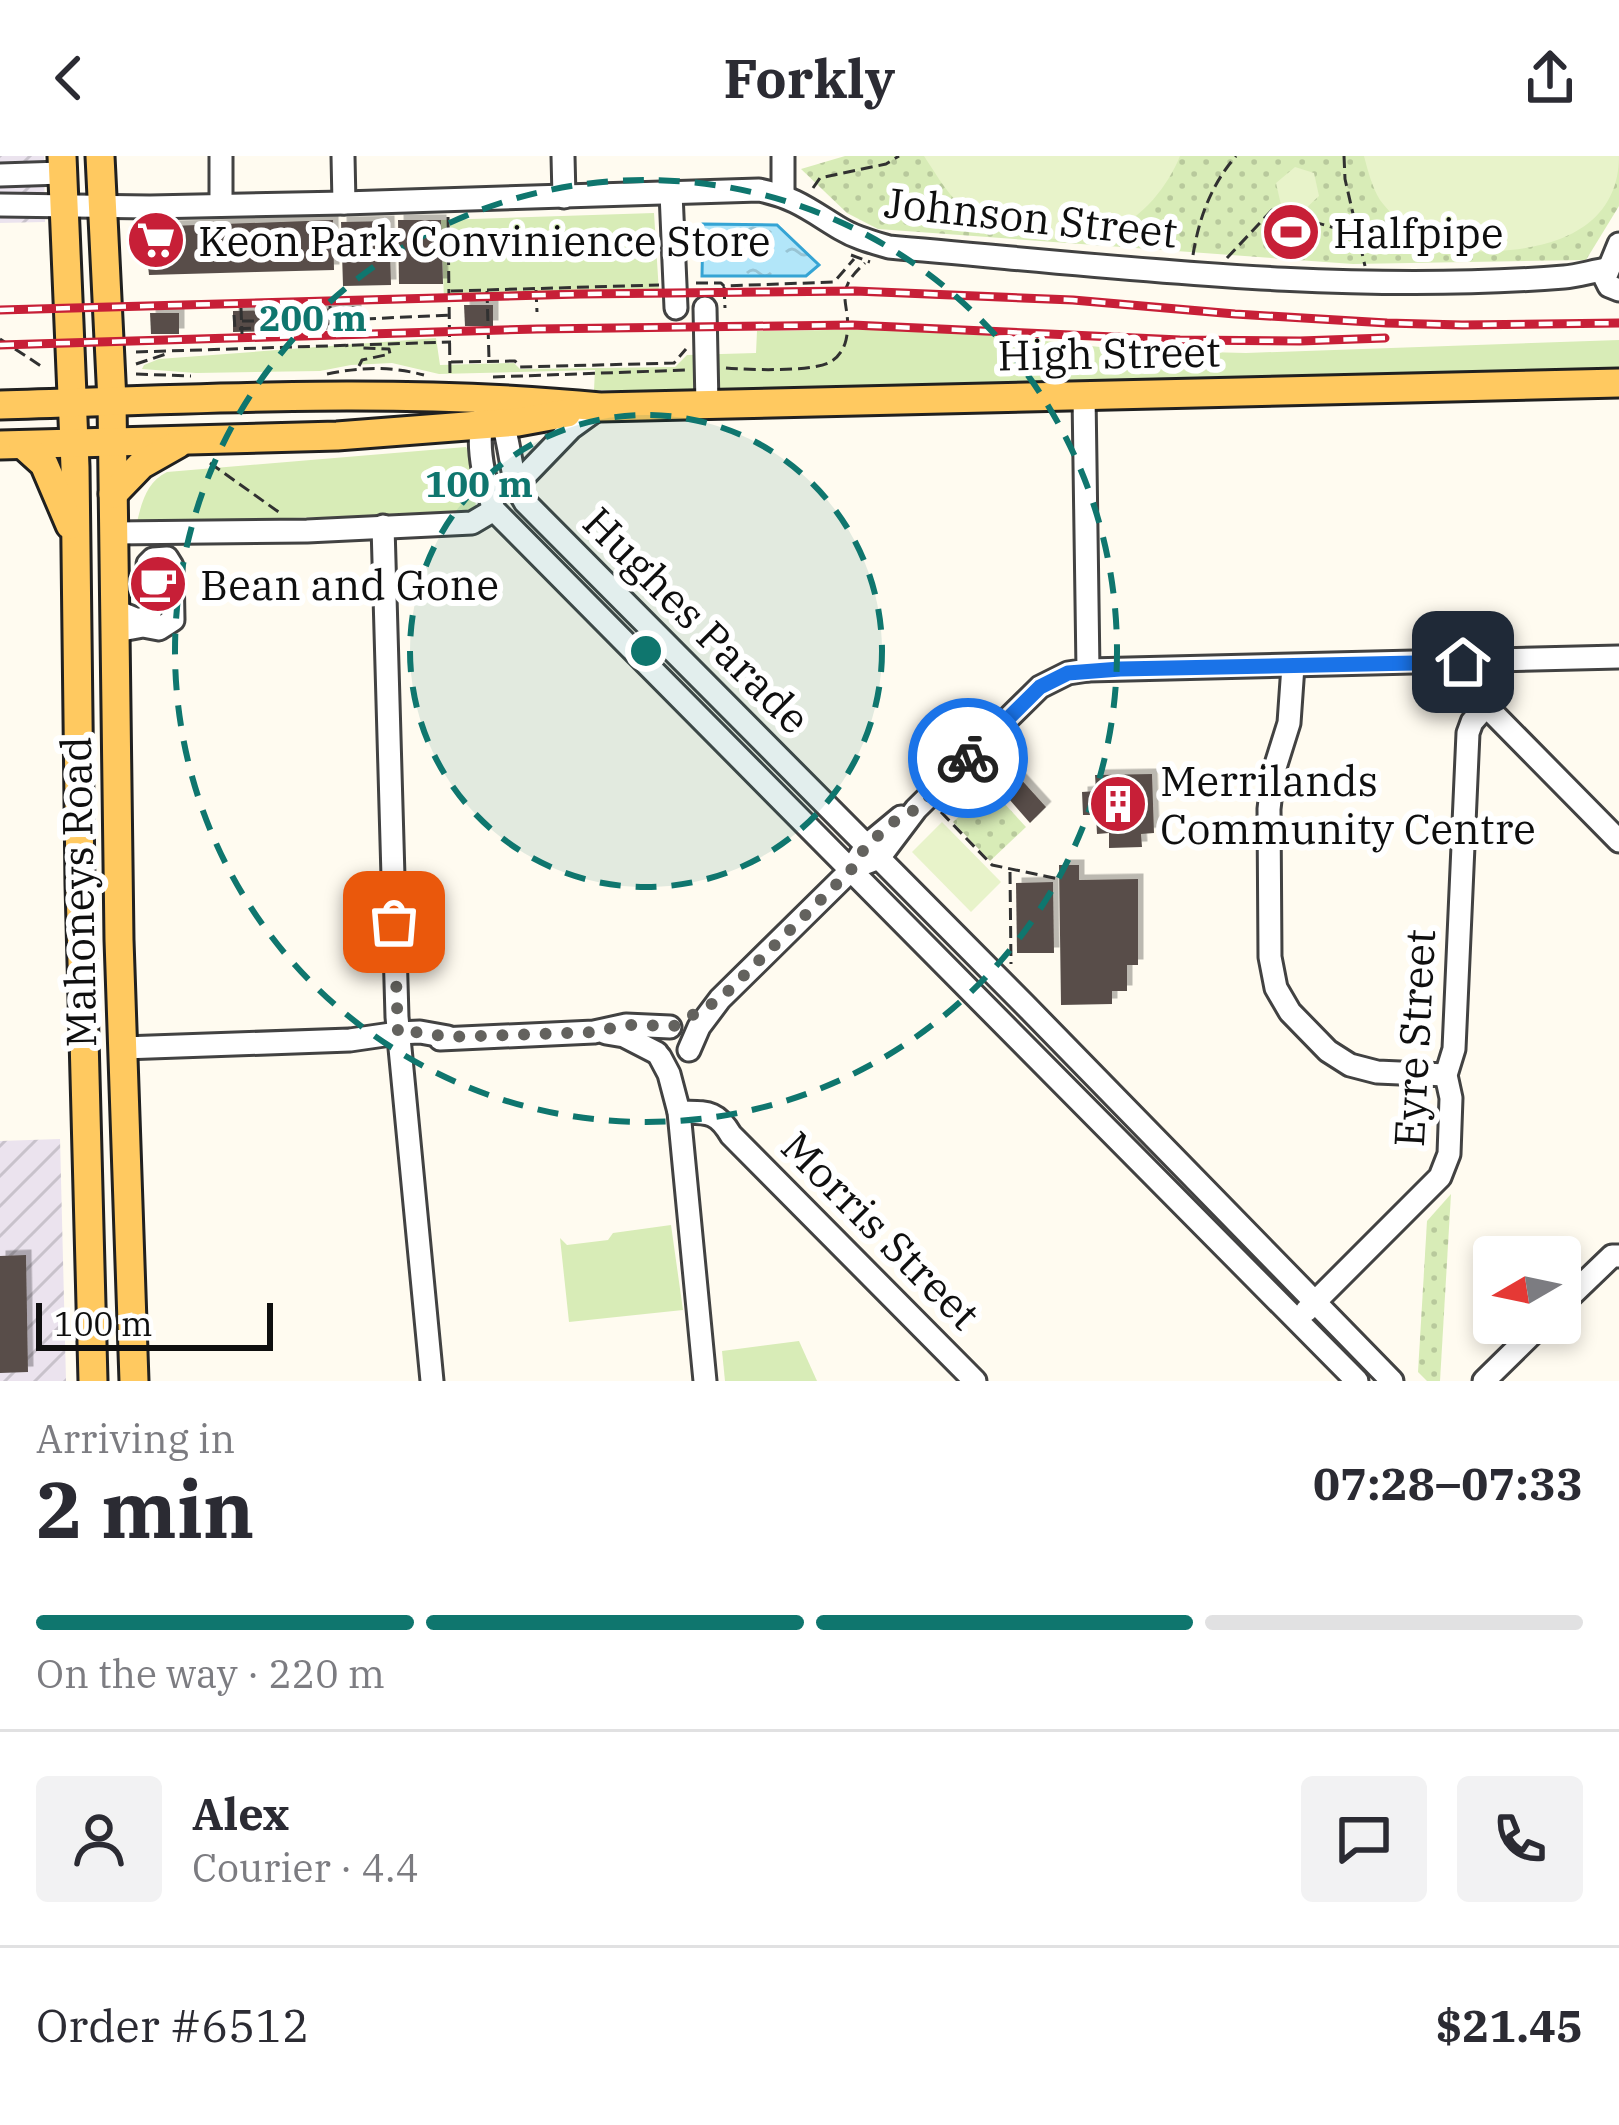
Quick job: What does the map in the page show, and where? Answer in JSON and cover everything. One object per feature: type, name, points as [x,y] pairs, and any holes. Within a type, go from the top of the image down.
[{"type":"main road","name":"Mahoneys Road","points":[[100,156],[112,401],[118,871],[134,1381]]},
{"type":"main road","name":"Mahoneys Road","points":[[62,164],[73,444],[93,1381]]},
{"type":"main road","name":"High Street","points":[[11,445],[338,436],[600,407],[1619,383]]},
{"type":"main road","name":"High Street","points":[[0,405],[421,398],[491,416]]},
{"type":"main road","points":[[112,494],[141,465],[182,442]]},
{"type":"main road","points":[[11,445],[44,464],[74,534]]},
{"type":"main road","points":[[75,603],[98,602],[116,621]]},
{"type":"main road","points":[[88,1235],[129,1234]]},
{"type":"street","points":[[221,156],[221,205]]},
{"type":"street","points":[[343,156],[344,203]]},
{"type":"street","points":[[563,156],[564,197]]},
{"type":"street","points":[[783,156],[783,194]]},
{"type":"street","points":[[0,176],[62,164]]},
{"type":"street","name":"Johnson Street","points":[[0,205],[344,203],[759,190],[783,194],[842,230],[889,247],[1364,284],[1569,277],[1614,270]]},
{"type":"street","points":[[671,193],[676,308]]},
{"type":"street","points":[[707,405],[715,308]]},
{"type":"street","points":[[1084,395],[1088,670]]},
{"type":"street","points":[[515,486],[571,428],[600,407]]},
{"type":"street","points":[[113,533],[472,523],[494,510],[489,495],[491,416]]},
{"type":"street","name":"Hughes Parade","points":[[491,416],[525,502],[1392,1381]]},
{"type":"street","name":"Hughes Parade","points":[[494,510],[1357,1381]]},
{"type":"street","points":[[383,526],[399,1038],[432,1381]]},
{"type":"street","points":[[542,559],[561,539]]},
{"type":"street","points":[[122,1048],[350,1040],[377,1045],[399,1038],[594,1032],[624,1036],[675,1061],[688,1051],[720,999],[873,852],[896,820],[921,804],[1040,687],[1068,673],[1463,662],[1498,671],[1619,658]]},
{"type":"street","points":[[1463,662],[1474,697],[1490,701],[1619,841]]},
{"type":"street","points":[[1293,666],[1289,723],[1273,774],[1269,809],[1270,957],[1276,988],[1290,1012],[1328,1051],[1350,1065],[1377,1072],[1446,1076]]},
{"type":"street","name":"Eyre Street","points":[[1297,1320],[1445,1170],[1451,1098],[1446,1076],[1454,1049],[1468,733],[1490,701],[1481,689],[1498,671]]},
{"type":"street","points":[[705,1381],[680,1120],[656,1036],[720,999]]},
{"type":"street","points":[[1004,1026],[1024,1005]]},
{"type":"street","points":[[594,1032],[626,1025],[672,1026],[686,1034],[680,1120]]},
{"type":"street","name":"Morris Street","points":[[680,1120],[714,1126],[731,1135],[975,1381]]},
{"type":"street","points":[[1581,1286],[1612,1256],[1619,1256]]},
{"type":"street","points":[[1484,1381],[1522,1344]]},
{"type":"path","points":[[814,186],[820,178],[886,164],[899,156]]},
{"type":"path","points":[[1193,255],[1202,210],[1236,156]]},
{"type":"path","points":[[1344,156],[1365,267]]},
{"type":"path","points":[[448,199],[450,377]]},
{"type":"path","points":[[1227,258],[1273,210],[1356,234]]},
{"type":"path","points":[[682,284],[834,282],[855,258]]},
{"type":"path","points":[[451,291],[668,284]]},
{"type":"path","points":[[715,308],[724,286]]},
{"type":"path","points":[[536,288],[537,312]]},
{"type":"path","points":[[487,289],[489,361]]},
{"type":"path","points":[[330,306],[333,319],[336,326],[364,325],[364,312],[335,312],[333,319],[331,332]]},
{"type":"path","points":[[354,306],[354,331]]},
{"type":"path","points":[[242,308],[242,334]]},
{"type":"path","points":[[261,308],[257,323],[261,333]]},
{"type":"path","points":[[234,315],[235,328],[257,323]]},
{"type":"path","points":[[364,319],[451,315]]},
{"type":"path","points":[[333,319],[354,319]]},
{"type":"path","points":[[242,322],[257,323]]},
{"type":"path","points":[[345,326],[345,346]]},
{"type":"path","points":[[0,339],[44,368]]},
{"type":"path","points":[[136,352],[451,342]]},
{"type":"path","points":[[452,362],[515,361],[520,367],[674,363],[689,345]]},
{"type":"path","points":[[345,346],[389,349],[388,356],[362,360],[359,368]]},
{"type":"path","points":[[136,364],[174,351]]},
{"type":"path","points":[[208,462],[307,531]]},
{"type":"path","points":[[1490,701],[1498,671]]},
{"type":"path","points":[[921,804],[992,866],[1059,879]]},
{"type":"path","points":[[1010,868],[1011,966]]},
{"type":"shaded area","points":[[0,156],[44,156],[45,222],[0,223]]},
{"type":"shaded area","points":[[60,1139],[66,1381],[0,1381],[0,1141]]},
{"type":"green space","points":[[845,156],[1619,156],[1619,206],[1586,260],[1353,264],[878,229],[847,213],[801,169]]},
{"type":"green space","points":[[924,156],[1180,156],[1161,189],[1134,217],[1097,235],[1060,239],[1020,235],[984,223],[950,195]]},
{"type":"green space","points":[[1364,156],[1619,156],[1608,201],[1579,229],[1539,245],[1480,251],[1439,245],[1399,220],[1377,195]]},
{"type":"green space","points":[[1295,167],[1314,173],[1319,196],[1301,213],[1281,205],[1276,183]]},
{"type":"green space","points":[[654,213],[659,293],[444,300],[441,220]]},
{"type":"green space","name":"Halfpipe","points":[[1278,221],[1305,222],[1304,244],[1277,242]]},
{"type":"green space","points":[[896,329],[1127,350],[1246,353],[1619,340],[1619,368],[680,390],[594,390],[595,370],[439,374],[392,363],[320,371],[142,369],[159,359],[436,338],[440,365],[675,367],[687,355],[756,353],[757,331]]},
{"type":"green space","points":[[466,447],[474,513],[137,522],[150,487],[167,472]]},
{"type":"green space","points":[[990,788],[1026,827],[990,861],[953,822]]},
{"type":"green space","points":[[942,822],[1001,882],[971,912],[912,852]]},
{"type":"green space","points":[[1451,1194],[1440,1381],[1427,1381],[1418,1372],[1427,1221]]},
{"type":"green space","points":[[671,1225],[683,1310],[569,1322],[560,1238],[567,1245]]},
{"type":"green space","points":[[799,1341],[817,1381],[725,1381],[722,1351]]},
{"type":"water","points":[[703,224],[777,225],[819,265],[806,276],[702,276]]},
{"type":"building","points":[[333,220],[334,270],[149,275],[144,227]]},
{"type":"building","points":[[398,220],[441,220],[443,284],[399,284]]},
{"type":"building","points":[[389,221],[391,285],[343,286],[341,222]]},
{"type":"building","points":[[464,305],[493,305],[493,326],[465,326]]},
{"type":"building","points":[[356,308],[356,329],[303,330],[302,309]]},
{"type":"building","points":[[286,310],[287,331],[233,332],[233,311]]},
{"type":"building","points":[[150,313],[179,313],[179,334],[151,334]]},
{"type":"building","name":"Merrilands Community Centre","points":[[1152,774],[1154,833],[1141,834],[1142,847],[1109,848],[1109,833],[1097,834],[1096,815],[1083,815],[1082,792],[1096,791],[1095,775]]},
{"type":"building","points":[[1018,776],[1046,807],[1030,823],[1002,791]]},
{"type":"building","points":[[1059,865],[1079,865],[1079,880],[1138,879],[1138,965],[1127,965],[1127,991],[1112,991],[1112,1004],[1061,1005]]},
{"type":"building","points":[[1053,882],[1054,953],[1017,953],[1016,883]]},
{"type":"building","points":[[26,1255],[28,1372],[0,1373],[0,1256]]},
{"type":"railway","points":[[0,310],[855,291],[1073,300],[1387,323],[1619,323]]},
{"type":"railway","points":[[0,345],[852,325],[1180,340],[1385,338]]},
{"type":"way so far","points":[[394,922],[398,1033],[448,1037],[674,1026],[720,999],[851,870],[866,846],[916,809],[968,758]]},
{"type":"place","name":"Halfpipe","points":[[1291,232]]},
{"type":"place","name":"Keon Park Convinience Store","points":[[156,240]]},
{"type":"place","name":"Bean and Gone","points":[[158,584]]},
{"type":"place","name":"Merrilands Community Centre","points":[[1118,804]]},
{"type":"route","points":[[968,758],[1040,687],[1068,673],[1463,662]]}]
